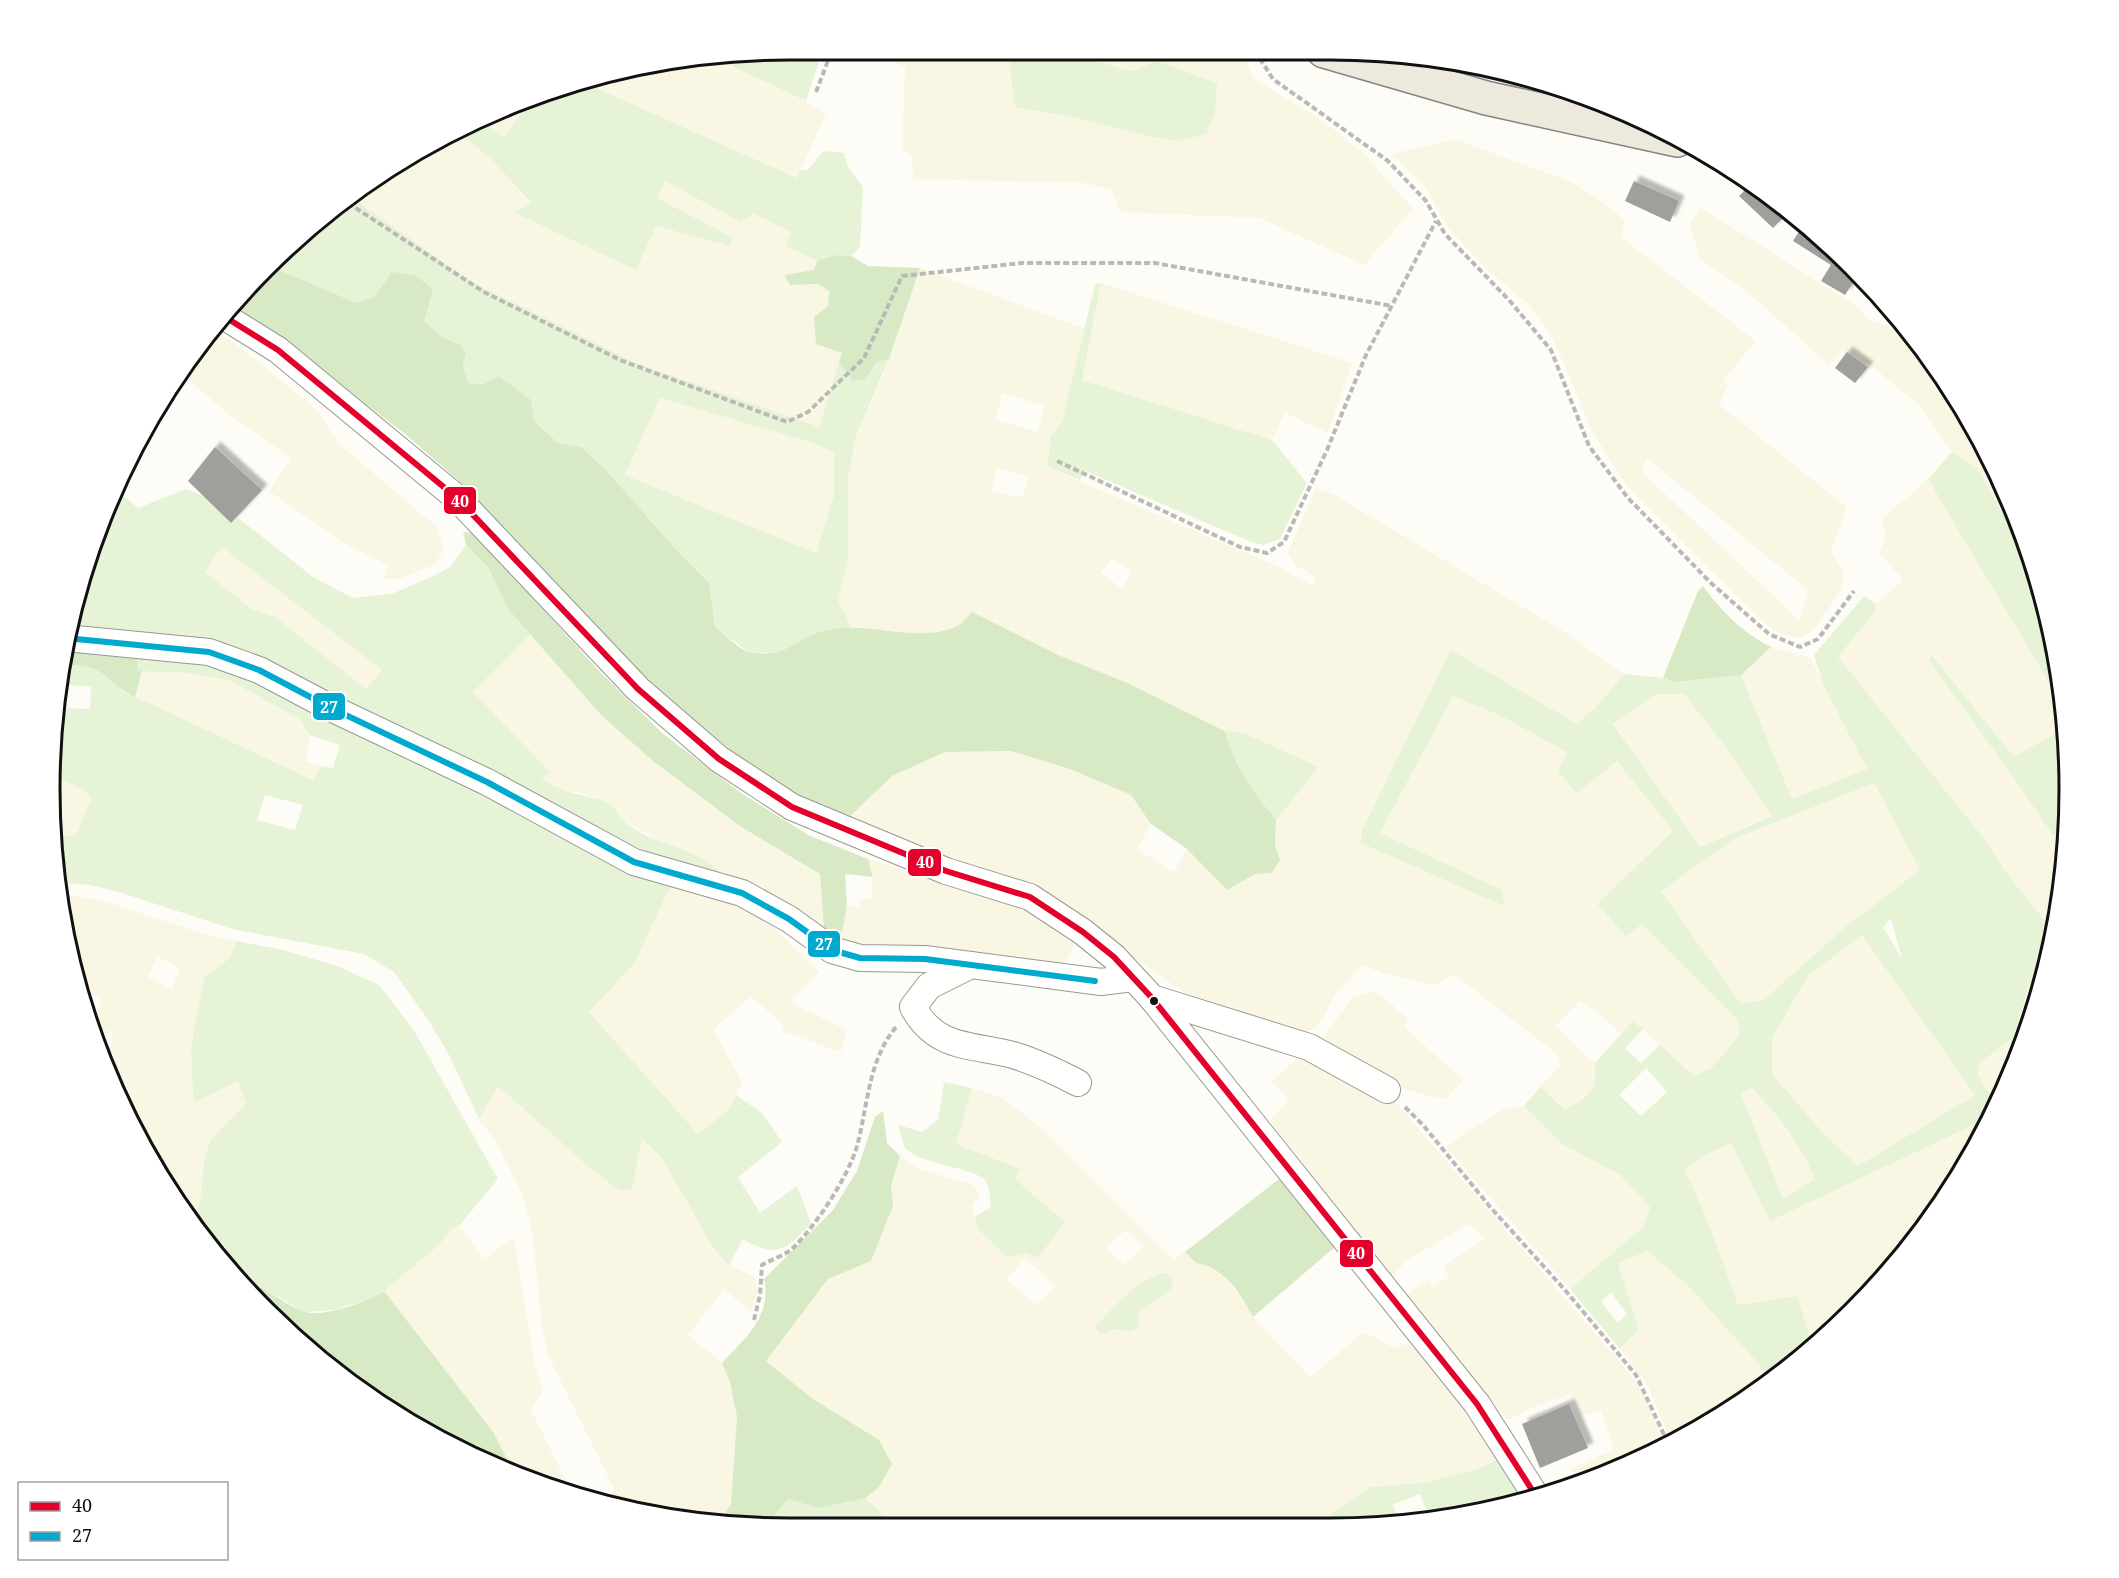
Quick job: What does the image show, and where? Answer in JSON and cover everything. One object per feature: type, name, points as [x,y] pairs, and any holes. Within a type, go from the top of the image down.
[{"type":"main road","points":[[1359,61],[1486,98],[1650,134]]},
{"type":"street","points":[[231,321],[278,350],[458,498],[638,689],[719,759],[792,807],[946,872],[1030,897],[1083,932],[1152,998],[1477,1404],[1532,1489]]},
{"type":"street","points":[[76,639],[209,652],[259,670],[333,709],[487,782],[634,862],[742,893],[789,919],[832,950],[860,958],[925,959],[1101,982],[1133,978]]},
{"type":"street","points":[[971,965],[929,986],[913,1007],[922,1024],[956,1045],[1012,1055],[1048,1067],[1078,1083]]},
{"type":"street","points":[[1152,998],[1309,1047],[1387,1090]]},
{"type":"path","points":[[816,92],[828,60]]},
{"type":"path","points":[[1261,60],[1273,79],[1388,161],[1426,201],[1445,234],[1509,300],[1551,350],[1589,446],[1628,498],[1712,584],[1769,634],[1800,647],[1818,639],[1854,591]]},
{"type":"path","points":[[352,206],[484,292],[620,360],[787,422],[808,412],[864,358],[902,276],[1022,263],[1155,263],[1392,306]]},
{"type":"path","points":[[1057,461],[1240,547],[1267,552],[1284,542],[1327,450],[1366,355],[1437,220]]},
{"type":"path","points":[[754,1320],[760,1295],[762,1265],[793,1248],[826,1208],[856,1148],[871,1080],[886,1038],[913,1007]]},
{"type":"path","points":[[1387,1090],[1424,1125],[1491,1208],[1565,1290],[1636,1375],[1665,1436]]},
{"type":"shaded area","points":[[888,60],[1009,60],[1015,107],[1086,120],[1151,137],[1163,64],[1157,61],[1131,71],[1093,60],[1245,60],[1254,79],[1325,122],[1363,153],[1413,209],[1364,265],[1259,218],[1121,212],[1111,189],[1083,183],[913,179],[912,156],[902,150],[905,67]]},
{"type":"shaded area","points":[[726,63],[806,101],[826,114],[797,178],[595,88],[647,74]]},
{"type":"shaded area","points":[[523,110],[504,137],[488,125]]},
{"type":"shaded area","points":[[463,137],[489,157],[531,204],[516,213],[636,269],[656,226],[730,246],[732,237],[657,198],[665,181],[740,222],[754,214],[792,232],[786,246],[817,261],[814,270],[785,276],[790,285],[818,284],[829,291],[828,306],[843,353],[819,427],[636,363],[470,281],[358,202],[424,158]]},
{"type":"shaded area","points":[[1454,139],[1572,182],[1625,220],[1621,237],[1756,341],[1723,381],[1728,385],[1719,404],[1847,508],[1831,551],[1843,570],[1842,589],[1815,629],[1800,638],[1781,635],[1759,619],[1628,488],[1592,431],[1552,336],[1528,304],[1489,271],[1448,228],[1424,185],[1392,154]],"holes":[[[1647,458],[1809,591],[1799,620],[1641,471]]]},
{"type":"shaded area","points":[[1700,207],[1855,305],[1869,320],[1894,328],[1936,384],[1961,425],[1984,467],[2010,527],[1977,469],[1952,452],[1920,406],[1873,367],[1842,351],[1829,365],[1751,295],[1700,259],[1690,224]]},
{"type":"shaded area","points":[[920,268],[1086,329],[1062,422],[1051,435],[1047,467],[1281,568],[1313,586],[1315,577],[1295,565],[1288,552],[1316,488],[1333,494],[1563,631],[1624,674],[1599,704],[1577,724],[1451,650],[1362,830],[1502,890],[1380,833],[1453,696],[1501,716],[1568,752],[1617,760],[1673,831],[1597,904],[1626,935],[1642,924],[1737,1019],[1740,1035],[1712,1067],[1694,1076],[1634,1021],[1621,1034],[1597,1011],[1580,1001],[1556,1025],[1595,1063],[1597,1078],[1590,1093],[1566,1110],[1541,1086],[1560,1066],[1558,1055],[1455,975],[1433,985],[1382,973],[1363,965],[1335,994],[1323,1018],[1314,1029],[1300,1035],[1203,1005],[1116,946],[991,872],[843,823],[892,776],[945,752],[1011,751],[1070,769],[1131,795],[1151,824],[1137,849],[1174,872],[1187,849],[1227,890],[1280,860],[1275,845],[1276,820],[1319,767],[1244,733],[1225,731],[1125,682],[1058,655],[957,627],[917,636],[895,631],[852,629],[838,600],[848,560],[848,479],[856,436],[883,376]],"holes":[[[1002,393],[1044,406],[1038,432],[996,420]],[[997,468],[1028,476],[1023,497],[992,492]],[[1112,559],[1131,571],[1122,589],[1101,572]]]},
{"type":"shaded area","points":[[1101,283],[1352,363],[1328,433],[1285,413],[1272,440],[1082,380]]},
{"type":"shaded area","points":[[220,334],[243,349],[317,410],[338,443],[436,526],[444,550],[434,565],[399,579],[383,579],[388,565],[345,544],[269,491],[291,458],[232,417],[187,379]]},
{"type":"shaded area","points":[[660,398],[814,443],[834,453],[834,495],[816,553],[625,475]]},
{"type":"shaded area","points":[[1928,479],[2052,688],[2056,733],[2014,757],[1933,655],[1967,715],[2007,765],[2057,842],[2046,923],[2005,871],[1986,841],[1837,657],[1876,610],[1876,604],[1903,580],[1879,553],[1886,537],[1882,519]]},
{"type":"shaded area","points":[[223,547],[382,670],[366,690],[275,617],[253,610],[205,572]]},
{"type":"shaded area","points":[[531,634],[602,716],[653,761],[740,826],[820,874],[824,929],[618,818],[611,804],[585,794],[554,788],[542,779],[550,770],[472,691]]},
{"type":"shaded area","points":[[1771,647],[1811,659],[1867,769],[1792,799],[1741,675]]},
{"type":"shaded area","points":[[142,671],[190,673],[231,681],[301,720],[310,735],[306,761],[322,766],[314,780],[135,697]]},
{"type":"shaded area","points":[[1656,694],[1684,694],[1728,750],[1772,815],[1700,847],[1613,723]]},
{"type":"shaded area","points":[[60,778],[87,793],[91,798],[76,836],[62,836]]},
{"type":"shaded area","points":[[1874,783],[1920,870],[1844,928],[1765,999],[1741,1004],[1661,891],[1736,838]]},
{"type":"shaded area","points":[[868,859],[1022,907],[1074,945],[1064,965],[1016,961],[964,950],[869,950],[840,942],[847,906],[861,907],[860,899],[871,899],[873,877]]},
{"type":"shaded area","points":[[671,885],[687,886],[752,910],[770,924],[819,972],[790,1002],[847,1030],[841,1052],[784,1032],[781,1022],[751,997],[713,1029],[742,1082],[730,1108],[698,1134],[589,1012],[634,964]]},
{"type":"shaded area","points":[[68,895],[101,900],[207,935],[236,941],[230,958],[204,977],[191,1048],[193,1097],[194,1103],[238,1081],[246,1104],[210,1140],[204,1163],[200,1203],[196,1212],[158,1154],[115,1068],[109,1052],[112,1032],[101,1030],[96,1014],[102,997],[90,994],[74,931]],"holes":[[[157,957],[180,968],[172,989],[148,977]]]},
{"type":"shaded area","points":[[1862,934],[1975,1095],[1858,1166],[1824,1134],[1772,1074],[1772,1038],[1808,975]]},
{"type":"shaded area","points":[[2034,979],[2004,1068],[1991,1096],[1978,1075],[1979,1063],[2014,1038],[2028,987]]},
{"type":"shaded area","points":[[1371,992],[1381,995],[1409,1020],[1404,1027],[1463,1080],[1447,1098],[1437,1098],[1391,1085],[1323,1045],[1325,1035],[1352,998]]},
{"type":"shaded area","points":[[1305,1052],[1388,1095],[1632,1376],[1647,1401],[1662,1438],[1609,1463],[1574,1475],[1571,1469],[1614,1449],[1601,1411],[1580,1416],[1570,1394],[1531,1408],[1508,1420],[1433,1332],[1406,1295],[1428,1279],[1434,1287],[1449,1276],[1444,1266],[1484,1239],[1469,1224],[1407,1260],[1392,1277],[1270,1121],[1288,1099],[1271,1082]]},
{"type":"shaded area","points":[[498,1086],[592,1170],[620,1191],[632,1189],[642,1137],[663,1160],[714,1249],[729,1265],[755,1277],[758,1290],[751,1312],[724,1289],[688,1335],[722,1363],[730,1382],[737,1417],[731,1504],[724,1515],[694,1512],[609,1495],[615,1491],[547,1353],[541,1319],[533,1235],[523,1196],[498,1145],[479,1119]]},
{"type":"shaded area","points":[[972,1088],[1003,1098],[1043,1130],[1173,1260],[1185,1252],[1196,1263],[1209,1265],[1221,1273],[1246,1304],[1253,1317],[1310,1377],[1364,1332],[1395,1348],[1409,1343],[1479,1429],[1498,1460],[1477,1469],[1428,1482],[1370,1487],[1326,1518],[886,1518],[865,1498],[879,1487],[813,1399],[766,1361],[828,1279],[871,1261],[892,1206],[891,1186],[900,1156],[918,1169],[974,1185],[980,1197],[972,1204],[975,1217],[1026,1253],[1038,1258],[1065,1222],[1015,1179],[1020,1168],[956,1144]],"holes":[[[1126,1230],[1144,1246],[1124,1265],[1106,1247]],[[1025,1258],[1056,1286],[1035,1305],[1007,1279]],[[1173,1278],[1151,1303],[1138,1313],[1131,1332],[1116,1329]]]},
{"type":"shaded area","points":[[1751,1088],[1765,1101],[1804,1153],[1815,1179],[1782,1199],[1741,1094]]},
{"type":"shaded area","points":[[1524,1106],[1562,1144],[1620,1175],[1650,1207],[1643,1227],[1570,1289],[1446,1147],[1467,1131],[1504,1109]]},
{"type":"shaded area","points":[[1975,1125],[1961,1154],[1908,1233],[1878,1270],[1811,1337],[1797,1296],[1738,1306],[1709,1224],[1684,1170],[1703,1156],[1731,1142],[1770,1221]]},
{"type":"shaded area","points":[[459,1226],[485,1259],[514,1237],[535,1365],[543,1391],[531,1410],[567,1483],[509,1462],[494,1433],[384,1291],[439,1245],[451,1229]]},
{"type":"shaded area","points":[[1648,1251],[1691,1289],[1766,1373],[1735,1395],[1668,1434],[1648,1386],[1620,1349],[1639,1330],[1618,1263]]},
{"type":"green space","points":[[820,60],[806,101],[726,63]]},
{"type":"green space","points":[[1009,60],[1093,60],[1131,71],[1157,61],[1217,83],[1215,113],[1206,134],[1180,141],[1151,137],[1086,120],[1015,107]]},
{"type":"green space","points":[[1479,76],[1519,85],[1531,89]]},
{"type":"green space","points":[[597,86],[596,88],[797,178],[800,171],[809,169],[823,151],[844,153],[848,167],[863,187],[860,247],[851,256],[835,255],[817,261],[786,246],[791,232],[754,214],[740,222],[665,181],[657,198],[732,237],[730,246],[656,226],[636,270],[515,213],[531,203],[489,157],[463,137],[488,125],[504,137],[523,110]]},
{"type":"green space","points":[[358,202],[470,281],[636,363],[819,427],[839,363],[853,381],[865,379],[877,362],[889,359],[856,436],[848,479],[848,560],[838,600],[852,629],[818,633],[783,652],[750,653],[715,627],[709,581],[681,555],[605,469],[581,447],[558,443],[534,421],[484,384],[468,383],[463,365],[466,353],[461,345],[442,337],[424,321],[375,296],[357,303],[278,270],[308,241]],"holes":[[[660,398],[814,443],[834,453],[834,495],[816,553],[625,475]]]},
{"type":"green space","points":[[835,255],[851,256],[868,266],[920,268],[889,359],[877,362],[865,379],[853,381],[839,363],[842,353],[816,344],[814,317],[828,306],[829,291],[818,284],[790,285],[784,275],[814,270],[817,261]]},
{"type":"green space","points":[[278,270],[357,303],[375,296],[392,272],[415,275],[433,289],[424,321],[442,337],[461,345],[466,353],[463,365],[468,383],[484,384],[499,376],[531,400],[534,421],[558,443],[581,447],[605,469],[681,555],[709,582],[715,627],[743,650],[753,653],[775,653],[817,633],[834,629],[869,629],[904,633],[938,632],[957,626],[972,612],[1058,655],[1125,682],[1225,731],[1245,778],[1276,820],[1275,845],[1280,860],[1272,873],[1255,874],[1227,890],[1187,849],[1151,824],[1131,795],[1070,769],[1011,751],[945,752],[892,776],[843,823],[739,757],[643,678],[457,479],[404,433],[240,309]]},
{"type":"green space","points":[[1101,283],[1082,380],[1272,440],[1307,483],[1280,539],[1263,545],[1251,542],[1085,471],[1080,480],[1047,467],[1051,435],[1062,422],[1095,284]]},
{"type":"green space","points":[[1952,452],[1977,468],[2009,525],[2020,555],[2034,600],[2052,688],[1928,479]]},
{"type":"green space","points":[[186,489],[217,501],[313,577],[353,598],[394,593],[431,577],[450,567],[466,545],[488,567],[509,609],[531,634],[473,692],[550,771],[542,779],[566,791],[612,804],[621,818],[633,828],[696,855],[723,875],[692,869],[630,844],[561,807],[296,679],[78,632],[99,555],[122,495],[138,508]],"holes":[[[222,547],[382,670],[366,689],[275,617],[253,610],[205,572]]]},
{"type":"green space","points":[[463,532],[474,533],[600,672],[662,733],[741,793],[808,835],[868,859],[873,877],[845,874],[847,906],[840,942],[824,929],[820,874],[740,826],[653,761],[602,716],[509,610],[488,567],[466,545]]},
{"type":"green space","points":[[1703,586],[1733,621],[1771,647],[1741,675],[1675,682],[1663,678],[1698,591]]},
{"type":"green space","points":[[1864,596],[1876,604],[1876,610],[1838,657],[1986,841],[2005,871],[2046,923],[2034,978],[2028,987],[2014,1038],[1979,1063],[1978,1075],[1991,1096],[1977,1125],[1770,1221],[1731,1143],[1703,1156],[1685,1170],[1709,1224],[1738,1305],[1797,1296],[1811,1337],[1766,1373],[1691,1289],[1648,1251],[1618,1263],[1639,1330],[1620,1349],[1570,1289],[1643,1227],[1650,1207],[1620,1175],[1562,1144],[1524,1106],[1541,1086],[1565,1110],[1580,1101],[1593,1087],[1596,1073],[1595,1063],[1633,1021],[1643,1029],[1625,1048],[1641,1063],[1660,1045],[1694,1076],[1712,1067],[1740,1035],[1737,1019],[1642,924],[1626,936],[1597,904],[1673,831],[1617,761],[1577,793],[1558,772],[1567,752],[1501,716],[1453,696],[1380,833],[1502,890],[1504,906],[1361,843],[1362,830],[1451,650],[1577,724],[1599,704],[1624,674],[1663,678],[1675,682],[1741,675],[1792,799],[1867,769],[1823,684],[1814,655]],"holes":[[[1656,694],[1684,694],[1728,750],[1772,816],[1700,847],[1613,724]],[[1874,783],[1920,870],[1844,928],[1765,999],[1741,1004],[1661,891],[1736,838]],[[1891,919],[1902,959],[1883,927]],[[1862,935],[1975,1095],[1858,1166],[1824,1134],[1772,1074],[1772,1038],[1808,976]],[[1646,1068],[1667,1092],[1641,1116],[1619,1095]],[[1751,1088],[1770,1108],[1788,1130],[1815,1179],[1783,1199],[1741,1094]],[[1611,1292],[1627,1314],[1618,1323],[1601,1302]]]},
{"type":"green space","points":[[74,647],[137,651],[137,671],[142,671],[135,697],[96,670],[71,666]]},
{"type":"green space","points":[[137,651],[226,664],[671,885],[634,964],[589,1012],[698,1134],[730,1108],[736,1095],[762,1113],[782,1142],[738,1177],[760,1213],[797,1186],[811,1223],[795,1240],[780,1249],[764,1249],[743,1239],[729,1265],[714,1249],[663,1160],[642,1138],[632,1189],[620,1191],[592,1170],[498,1086],[479,1119],[448,1053],[429,1021],[394,972],[364,954],[232,929],[119,892],[90,885],[66,883],[62,836],[76,836],[91,798],[87,793],[60,778],[65,708],[90,709],[91,687],[68,685],[71,666],[95,669],[121,690],[313,780],[322,766],[333,768],[340,745],[310,735],[301,720],[231,681],[190,673],[136,671]],"holes":[[[265,795],[303,805],[295,830],[257,820]]]},
{"type":"green space","points":[[1932,655],[2014,757],[2056,733],[2058,775],[2056,776],[2059,789],[2057,842],[2015,780],[1929,660]]},
{"type":"green space","points":[[1225,731],[1244,733],[1319,767],[1276,820],[1245,778]]},
{"type":"green space","points":[[236,941],[284,950],[337,966],[379,985],[413,1029],[498,1179],[459,1226],[451,1229],[439,1245],[384,1291],[372,1298],[336,1310],[304,1312],[261,1287],[259,1288],[241,1270],[196,1212],[200,1203],[204,1163],[210,1140],[246,1104],[238,1081],[194,1103],[193,1097],[191,1048],[204,977],[230,958]]},
{"type":"green space","points":[[944,1082],[972,1088],[956,1144],[1021,1169],[1015,1179],[1065,1222],[1038,1258],[1026,1253],[1007,1257],[979,1230],[975,1217],[991,1207],[987,1183],[981,1177],[924,1159],[904,1147],[898,1125],[922,1132],[938,1120]]},
{"type":"green space","points":[[883,1111],[887,1143],[900,1156],[891,1186],[893,1206],[871,1261],[828,1279],[766,1361],[813,1399],[879,1440],[892,1464],[879,1487],[865,1498],[819,1508],[788,1499],[773,1517],[724,1515],[731,1504],[737,1417],[730,1382],[722,1363],[748,1335],[760,1316],[764,1305],[764,1279],[833,1210],[857,1171],[875,1117]]},
{"type":"green space","points":[[1279,1179],[1335,1247],[1253,1317],[1243,1299],[1223,1275],[1206,1265],[1196,1263],[1185,1252]]},
{"type":"green space","points":[[1165,1273],[1173,1278],[1171,1289],[1138,1313],[1139,1327],[1131,1332],[1116,1329],[1101,1334],[1095,1327],[1118,1303],[1137,1286],[1156,1275]]},
{"type":"green space","points":[[261,1287],[292,1306],[311,1313],[344,1308],[384,1291],[494,1433],[509,1462],[424,1420],[384,1395],[308,1337],[259,1288]]},
{"type":"green space","points":[[1498,1460],[1519,1493],[1427,1512],[1420,1494],[1392,1505],[1397,1514],[1326,1518],[1370,1487],[1428,1482],[1477,1469]]},
{"type":"green space","points":[[865,1498],[886,1518],[773,1517],[788,1499],[820,1507]]},
{"type":"building","points":[[1634,181],[1679,201],[1670,222],[1625,201]]},
{"type":"building","points":[[1745,190],[1783,218],[1773,228],[1739,196]]},
{"type":"building","points":[[1799,231],[1853,282],[1845,295],[1821,281],[1831,265],[1793,241]]},
{"type":"building","points":[[1847,352],[1868,367],[1855,383],[1835,368]]},
{"type":"building","points":[[215,447],[262,490],[231,523],[188,481]]},
{"type":"building","points":[[1569,1404],[1588,1448],[1540,1468],[1522,1424]]},
{"type":"transit line","name":"40","points":[[231,321],[278,350],[457,498],[638,689],[719,759],[792,807],[946,871],[1030,897],[1083,932],[1114,957],[1152,998],[1477,1404],[1532,1489]]},
{"type":"transit line","name":"27","points":[[76,639],[209,652],[259,670],[333,709],[487,782],[634,862],[742,893],[789,919],[832,950],[860,958],[925,959],[1095,981]]}]
